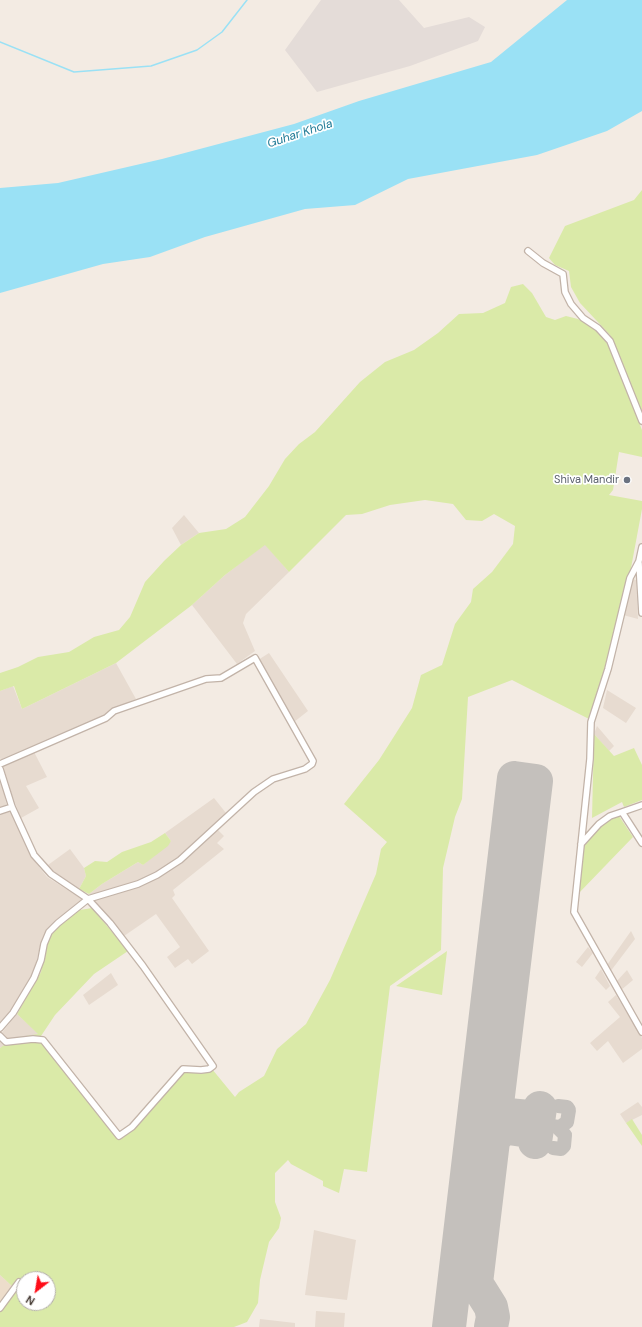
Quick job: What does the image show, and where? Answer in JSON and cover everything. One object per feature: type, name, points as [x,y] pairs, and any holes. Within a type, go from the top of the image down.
[{"type":"street","points":[[528,251],[543,263],[563,274],[565,292],[571,304],[582,318],[598,328],[610,341],[642,421]]},
{"type":"street","points":[[642,548],[642,613]]},
{"type":"street","points":[[641,561],[630,578],[608,670],[591,722],[590,759],[574,912],[642,1032]]},
{"type":"street","points":[[0,764],[106,718],[121,709],[206,679],[221,678],[255,658],[312,756],[312,764],[305,770],[273,779],[254,792],[180,860],[157,875],[138,884],[88,900],[58,923],[49,932],[34,978],[13,1013],[0,1028]]},
{"type":"street","points":[[0,769],[12,807],[34,855],[51,874],[88,900],[123,940],[213,1066],[209,1069],[201,1070],[182,1069],[132,1127],[120,1136],[43,1040],[33,1038],[6,1042],[0,1036]]},
{"type":"street","points":[[581,844],[599,824],[610,816],[642,805]]},
{"type":"street","points":[[0,811],[12,807]]},
{"type":"street","points":[[622,812],[642,843]]},
{"type":"street","points":[[0,1308],[16,1286]]},
{"type":"shaded area","points":[[321,0],[399,0],[424,28],[469,17],[485,27],[478,41],[410,66],[317,92],[285,50]]},
{"type":"shaded area","points":[[184,515],[199,533],[181,545],[172,528]]},
{"type":"shaded area","points":[[265,544],[289,572],[246,614],[243,623],[255,651],[237,664],[192,605],[225,575]]},
{"type":"shaded area","points":[[633,579],[636,580],[638,619],[623,615]]},
{"type":"shaded area","points":[[269,653],[308,711],[294,722],[258,660]]},
{"type":"shaded area","points":[[116,663],[136,699],[93,721],[2,761],[0,758],[0,691],[13,686],[22,709]]},
{"type":"shaded area","points":[[607,690],[636,708],[626,723],[603,708]]},
{"type":"shaded area","points":[[597,726],[614,746],[609,751],[594,734]]},
{"type":"shaded area","points":[[34,752],[47,777],[26,786],[39,808],[21,818],[3,765]]},
{"type":"shaded area","points":[[0,775],[7,807],[0,810]]},
{"type":"shaded area","points":[[214,798],[230,818],[217,829],[224,836],[217,843],[224,849],[173,890],[175,895],[172,898],[209,951],[192,964],[188,959],[175,968],[167,957],[180,947],[156,914],[124,936],[89,894],[102,884],[138,862],[143,865],[171,841],[165,833]]},
{"type":"shaded area","points":[[10,810],[32,858],[47,877],[82,899],[46,930],[29,983],[21,997],[0,1023],[0,813]]},
{"type":"shaded area","points":[[70,849],[84,868],[86,876],[79,889],[54,872],[48,865]]},
{"type":"shaded area","points":[[631,931],[635,939],[610,972],[607,965]]},
{"type":"shaded area","points":[[588,947],[593,953],[582,967],[576,962]]},
{"type":"shaded area","points":[[601,969],[610,986],[606,990],[595,978]]},
{"type":"shaded area","points":[[627,970],[633,980],[620,991],[616,982]]},
{"type":"shaded area","points":[[111,973],[118,985],[89,1005],[83,995]]},
{"type":"shaded area","points":[[616,995],[642,1038],[642,1049],[623,1063],[608,1041],[597,1051],[590,1043],[620,1017],[608,1002]]},
{"type":"shaded area","points":[[17,1014],[39,1034],[0,1048],[0,1035]]},
{"type":"shaded area","points":[[638,1102],[642,1107],[642,1115],[626,1123],[620,1114]]},
{"type":"shaded area","points":[[314,1230],[356,1240],[347,1300],[305,1295]]},
{"type":"shaded area","points":[[0,1275],[13,1287],[0,1304]]},
{"type":"shaded area","points":[[316,1311],[345,1313],[344,1327],[315,1327]]},
{"type":"shaded area","points":[[260,1319],[295,1323],[295,1327],[259,1327]]},
{"type":"green space","points":[[642,190],[642,414],[610,335],[580,303],[571,287],[569,271],[555,265],[549,258],[565,226],[634,200]]},
{"type":"green space","points":[[523,284],[532,293],[546,317],[555,320],[566,316],[578,319],[593,327],[608,344],[642,430],[642,457],[619,452],[613,490],[609,495],[642,501],[642,509],[631,568],[591,720],[512,680],[468,697],[462,799],[455,817],[443,868],[441,950],[390,986],[367,1172],[344,1169],[339,1193],[323,1186],[323,1181],[291,1164],[288,1160],[275,1173],[275,1202],[281,1218],[279,1228],[269,1242],[260,1280],[258,1303],[247,1322],[234,1327],[0,1327],[0,1304],[13,1287],[0,1275],[0,1048],[14,1038],[38,1034],[17,1014],[41,972],[48,940],[61,923],[80,910],[92,908],[128,951],[94,974],[55,1015],[41,1036],[123,1138],[173,1082],[185,1072],[200,1073],[212,1069],[235,1097],[239,1092],[264,1076],[277,1049],[306,1024],[330,980],[376,874],[381,849],[387,842],[344,804],[379,760],[412,708],[421,675],[442,665],[455,624],[471,602],[473,589],[492,572],[513,544],[515,526],[494,514],[482,521],[466,520],[453,504],[425,500],[390,505],[362,514],[346,515],[289,572],[265,545],[225,575],[192,605],[116,663],[22,709],[14,686],[0,691],[0,673],[18,667],[38,657],[69,652],[94,637],[119,630],[130,617],[145,582],[164,561],[181,545],[199,533],[226,529],[245,517],[269,486],[285,459],[299,444],[315,432],[360,382],[385,362],[414,350],[438,333],[459,314],[483,313],[505,303],[511,287]]},
{"type":"green space","points":[[594,734],[614,756],[634,748],[642,765],[642,800],[624,807],[622,802],[592,818]]},
{"type":"green space","points":[[619,816],[633,837],[578,894],[582,849],[601,825],[611,818]]},
{"type":"green space","points":[[165,833],[171,841],[168,846],[143,865],[138,862],[102,884],[89,894],[79,889],[86,876],[84,868],[95,861],[107,862],[122,852],[151,842]]},
{"type":"green space","points":[[447,951],[442,995],[396,986]]},
{"type":"green space","points":[[632,1119],[642,1135],[642,1146],[626,1123]]},
{"type":"water","name":"Guhar Khola","points":[[567,0],[642,0],[642,111],[607,131],[537,155],[408,179],[355,205],[305,209],[205,237],[150,257],[103,264],[0,293],[0,188],[58,183],[162,159],[294,124],[359,101],[491,62]]},
{"type":"waterway","points":[[0,42],[74,72],[151,66],[197,50],[222,32],[247,0]]},
{"type":"taxiway","points":[[491,1065],[488,1104],[495,1116],[505,1121]]},
{"type":"taxiway","points":[[477,1178],[483,1138],[489,1127],[498,1122],[505,1121],[560,1127],[567,1122],[569,1110],[567,1107],[558,1106]]},
{"type":"taxiway","points":[[553,1148],[561,1149],[564,1146],[565,1135],[557,1127]]},
{"type":"runway","points":[[449,1327],[514,778],[536,781],[497,1104],[501,1110],[508,1115],[529,1117],[535,1115],[540,1108],[535,1142],[534,1135],[529,1131],[509,1128],[499,1131],[493,1141],[476,1283],[491,1307],[493,1317],[491,1327]]},
{"type":"place","name":"Shiva Mandir","points":[[627,480]]}]
